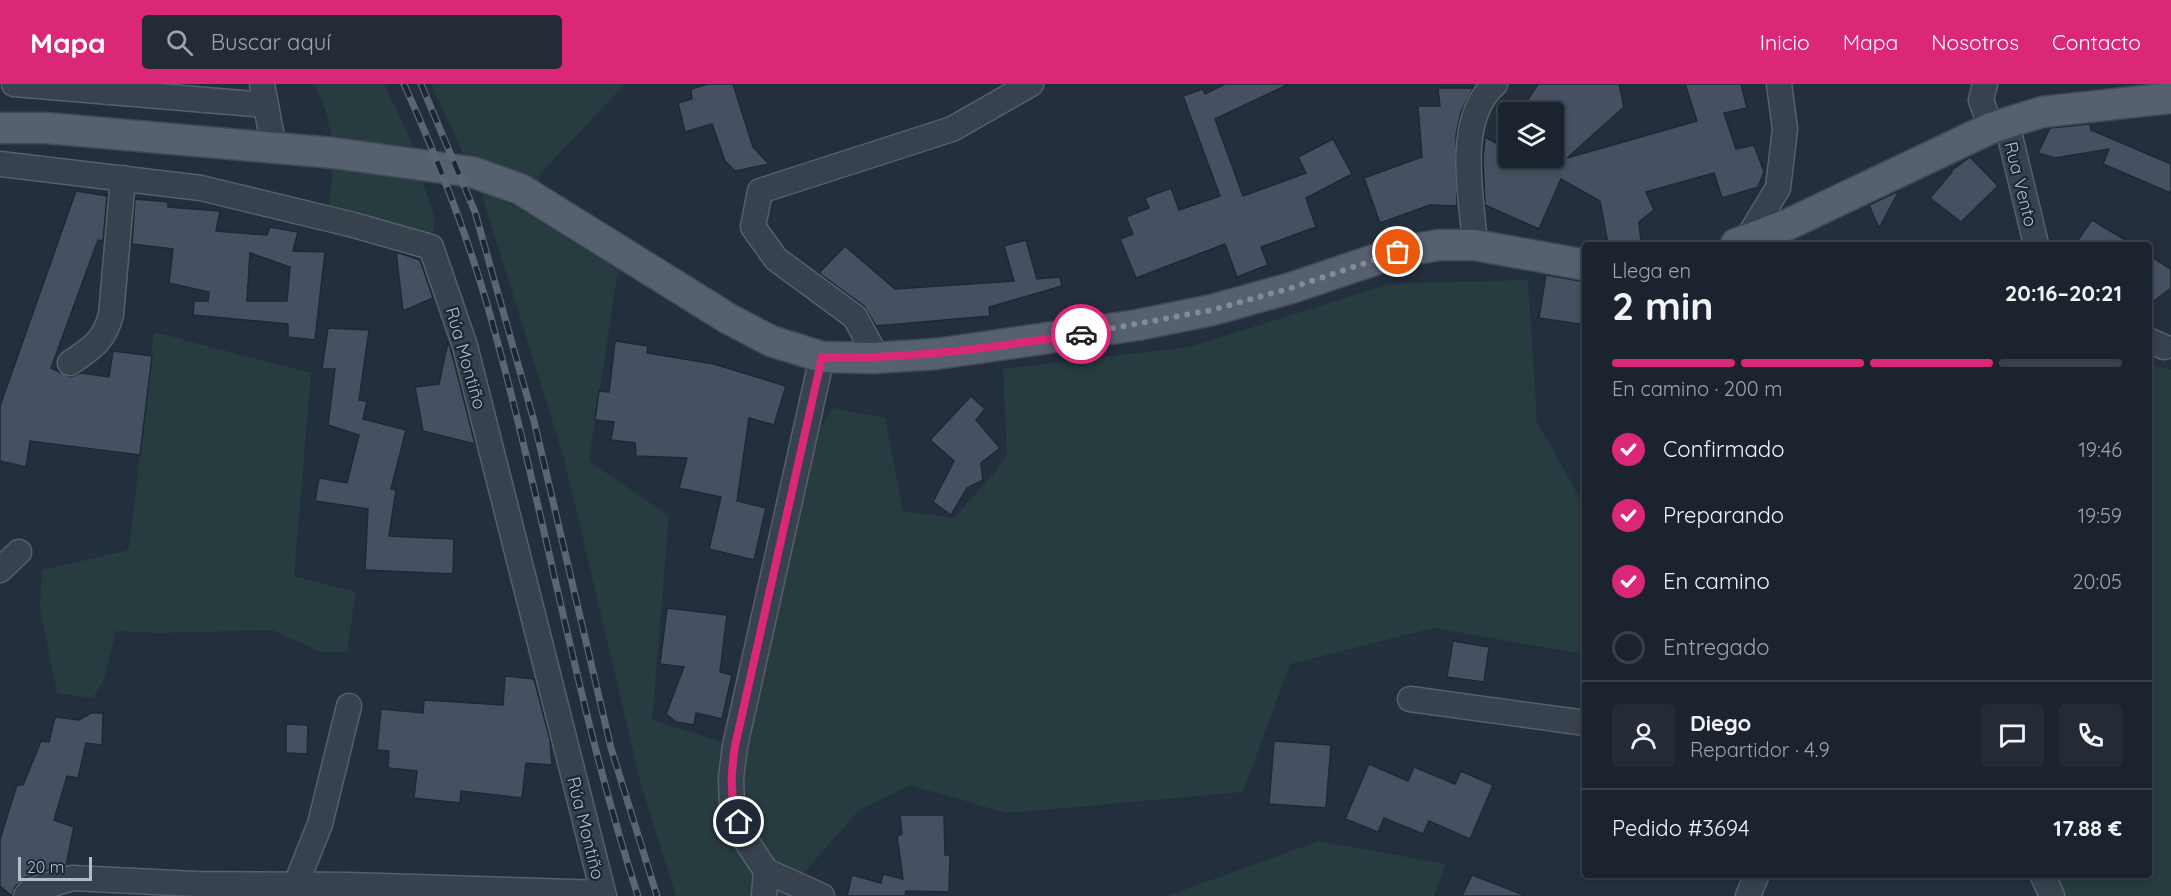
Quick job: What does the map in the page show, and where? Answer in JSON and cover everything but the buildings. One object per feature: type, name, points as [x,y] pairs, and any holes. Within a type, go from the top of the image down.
[{"type":"main road","points":[[1744,242],[1789,224],[1999,126],[2042,112],[2171,98]]},
{"type":"main road","points":[[0,128],[46,128],[334,153],[472,172],[520,189],[729,319],[771,342],[822,357],[877,358],[936,354],[1138,325],[1235,304],[1398,252],[1439,245],[1475,245],[1582,264]]},
{"type":"street","points":[[14,84],[264,95],[274,148]]},
{"type":"street","points":[[877,358],[855,317],[776,259],[753,227],[760,191],[952,129],[1030,84]]},
{"type":"street","points":[[1475,245],[1468,137],[1474,114],[1495,84]]},
{"type":"street","points":[[1743,242],[1778,188],[1785,129],[1779,84]]},
{"type":"street","name":"Rua Vento","points":[[1985,84],[1981,100],[1999,126],[2035,242]]},
{"type":"street","name":"Rúa Montiño","points":[[0,164],[201,188],[350,224],[431,247],[465,346],[603,894]]},
{"type":"street","points":[[70,363],[91,349],[106,333],[114,298],[115,257],[123,178]]},
{"type":"street","points":[[822,357],[735,746],[731,778],[732,806],[745,838],[766,871],[822,896]]},
{"type":"street","points":[[0,570],[19,552]]},
{"type":"street","points":[[1410,699],[1582,722]]},
{"type":"street","points":[[296,884],[320,824],[349,706]]},
{"type":"street","points":[[764,896],[766,871]]},
{"type":"street","points":[[26,896],[30,891],[72,878],[196,884],[296,884],[603,894]]},
{"type":"street","points":[[1748,896],[1755,878]]},
{"type":"street","points":[[2044,878],[2052,896]]},
{"type":"green space","points":[[314,84],[384,84],[407,132],[435,219],[431,247],[328,218],[333,150],[328,118]]},
{"type":"green space","points":[[431,84],[625,84],[539,175],[543,203],[472,172]]},
{"type":"green space","points":[[480,189],[528,214],[618,270],[589,461],[669,516],[652,720],[735,746],[798,463],[833,408],[885,418],[903,511],[954,518],[995,472],[1007,454],[1003,369],[1190,347],[1389,284],[1528,280],[1537,422],[1582,502],[1582,653],[1433,628],[1290,664],[1243,792],[1007,813],[910,785],[859,810],[794,884],[822,896],[676,896],[642,788],[564,458]]},
{"type":"green space","points":[[154,332],[311,373],[294,576],[356,592],[347,651],[323,653],[272,630],[160,633],[116,631],[104,679],[93,698],[57,693],[40,609],[42,570],[129,550]]},
{"type":"green space","points":[[2152,365],[2171,370],[2171,896],[2043,896],[2035,878],[2152,878]]},
{"type":"green space","points":[[1319,841],[1446,864],[1434,896],[1167,896]]},
{"type":"railway","points":[[404,84],[449,192],[487,304],[525,452],[577,675],[638,896]]},
{"type":"railway","points":[[421,84],[475,212],[534,421],[611,748],[657,896]]},
{"type":"way so far","points":[[1081,334],[1212,310],[1291,288],[1398,252]]},
{"type":"route","points":[[739,822],[732,806],[731,778],[735,746],[822,357],[873,358],[936,354],[1081,334]]}]
